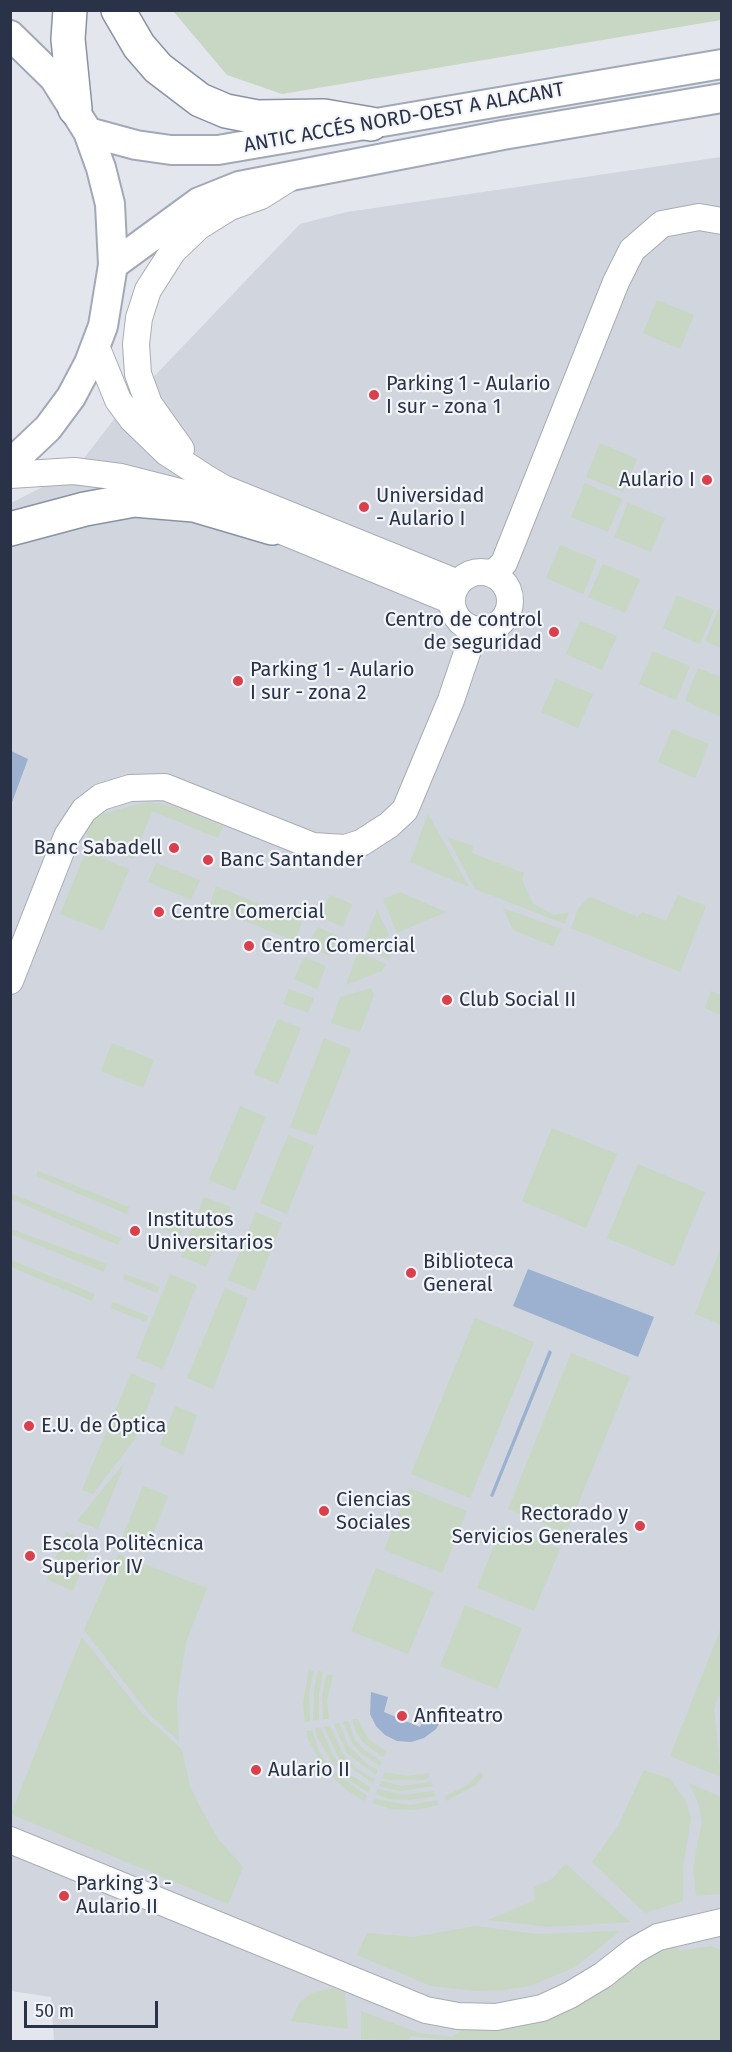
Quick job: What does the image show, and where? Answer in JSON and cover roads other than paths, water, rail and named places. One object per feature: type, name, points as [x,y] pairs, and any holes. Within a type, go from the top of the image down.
[{"type":"highway","points":[[70,10],[68,39],[81,121]]},
{"type":"highway","points":[[118,10],[139,46],[151,61],[179,87],[200,100],[226,111],[257,117],[324,116],[371,124]]},
{"type":"highway","points":[[10,529],[85,509],[134,500],[194,505],[272,528]]},
{"type":"main road","points":[[10,36],[54,78],[81,121],[101,168],[110,204],[113,264],[103,326],[96,346],[71,397],[48,428],[10,464]]},
{"type":"main road","name":"ANTIC ACCÉS NORD-OEST A ALACANT","points":[[81,121],[136,145],[171,150],[218,150],[722,64]]},
{"type":"main road","name":"ANTIC ACCÉS NORD-OEST A ALACANT","points":[[113,264],[173,219],[218,192],[300,172],[722,98]]},
{"type":"street","points":[[223,488],[170,436],[149,404],[138,374],[136,344],[139,318],[159,270],[198,227],[230,207],[261,196],[300,172]]},
{"type":"street","points":[[500,574],[474,573],[455,592],[456,617],[462,624],[481,629],[496,626],[508,612],[509,594],[500,574],[616,282],[632,250],[662,224],[699,217],[722,221]]},
{"type":"street","points":[[96,346],[118,400],[132,419],[166,452],[223,488],[455,592]]},
{"type":"street","points":[[10,475],[74,471],[121,477],[169,487],[231,508],[272,528],[455,592]]},
{"type":"street","points":[[10,981],[67,836],[84,810],[101,797],[130,788],[165,787],[313,846],[345,848],[362,843],[389,825],[405,810],[468,654],[481,629]]},
{"type":"street","points":[[10,1840],[426,2010],[458,2016],[496,2017],[542,2008],[570,1995],[603,1975],[635,1950],[658,1938],[715,1925]]},
{"type":"water","points":[[11,751],[28,759],[11,805]]},
{"type":"water","points":[[528,1269],[654,1317],[638,1357],[513,1306]]},
{"type":"water","points":[[549,1350],[552,1352],[493,1497],[490,1496]]},
{"type":"water","points":[[371,1692],[388,1697],[384,1712],[420,1727],[426,1714],[441,1720],[436,1729],[424,1738],[411,1742],[397,1741],[385,1735],[376,1726],[370,1714]]},
{"type":"place","name":"Parking 1 - Aulario I sur - zona 1","points":[[374,395]]},
{"type":"place","name":"Aulario I","points":[[707,480]]},
{"type":"place","name":"Universidad - Aulario I","points":[[364,507]]},
{"type":"place","name":"Centro de control de seguridad","points":[[554,632]]},
{"type":"place","name":"Parking 1 - Aulario I sur - zona 2","points":[[238,681]]},
{"type":"place","name":"Banc Sabadell","points":[[174,848]]},
{"type":"place","name":"Banc Santander","points":[[208,860]]},
{"type":"place","name":"Centre Comercial","points":[[159,912]]},
{"type":"place","name":"Centro Comercial","points":[[249,946]]},
{"type":"place","name":"Club Social II","points":[[447,1000]]},
{"type":"place","name":"Institutos Universitarios","points":[[135,1231]]},
{"type":"place","name":"Biblioteca General","points":[[411,1273]]},
{"type":"place","name":"E.U. de Óptica","points":[[29,1426]]},
{"type":"place","name":"Ciencias Sociales","points":[[324,1511]]},
{"type":"place","name":"Rectorado y Servicios Generales","points":[[640,1526]]},
{"type":"place","name":"Escola Politècnica Superior IV","points":[[30,1556]]},
{"type":"place","name":"Anfiteatro","points":[[402,1716]]},
{"type":"place","name":"Aulario II","points":[[256,1770]]},
{"type":"place","name":"Parking 3 - Aulario II","points":[[64,1896]]}]
